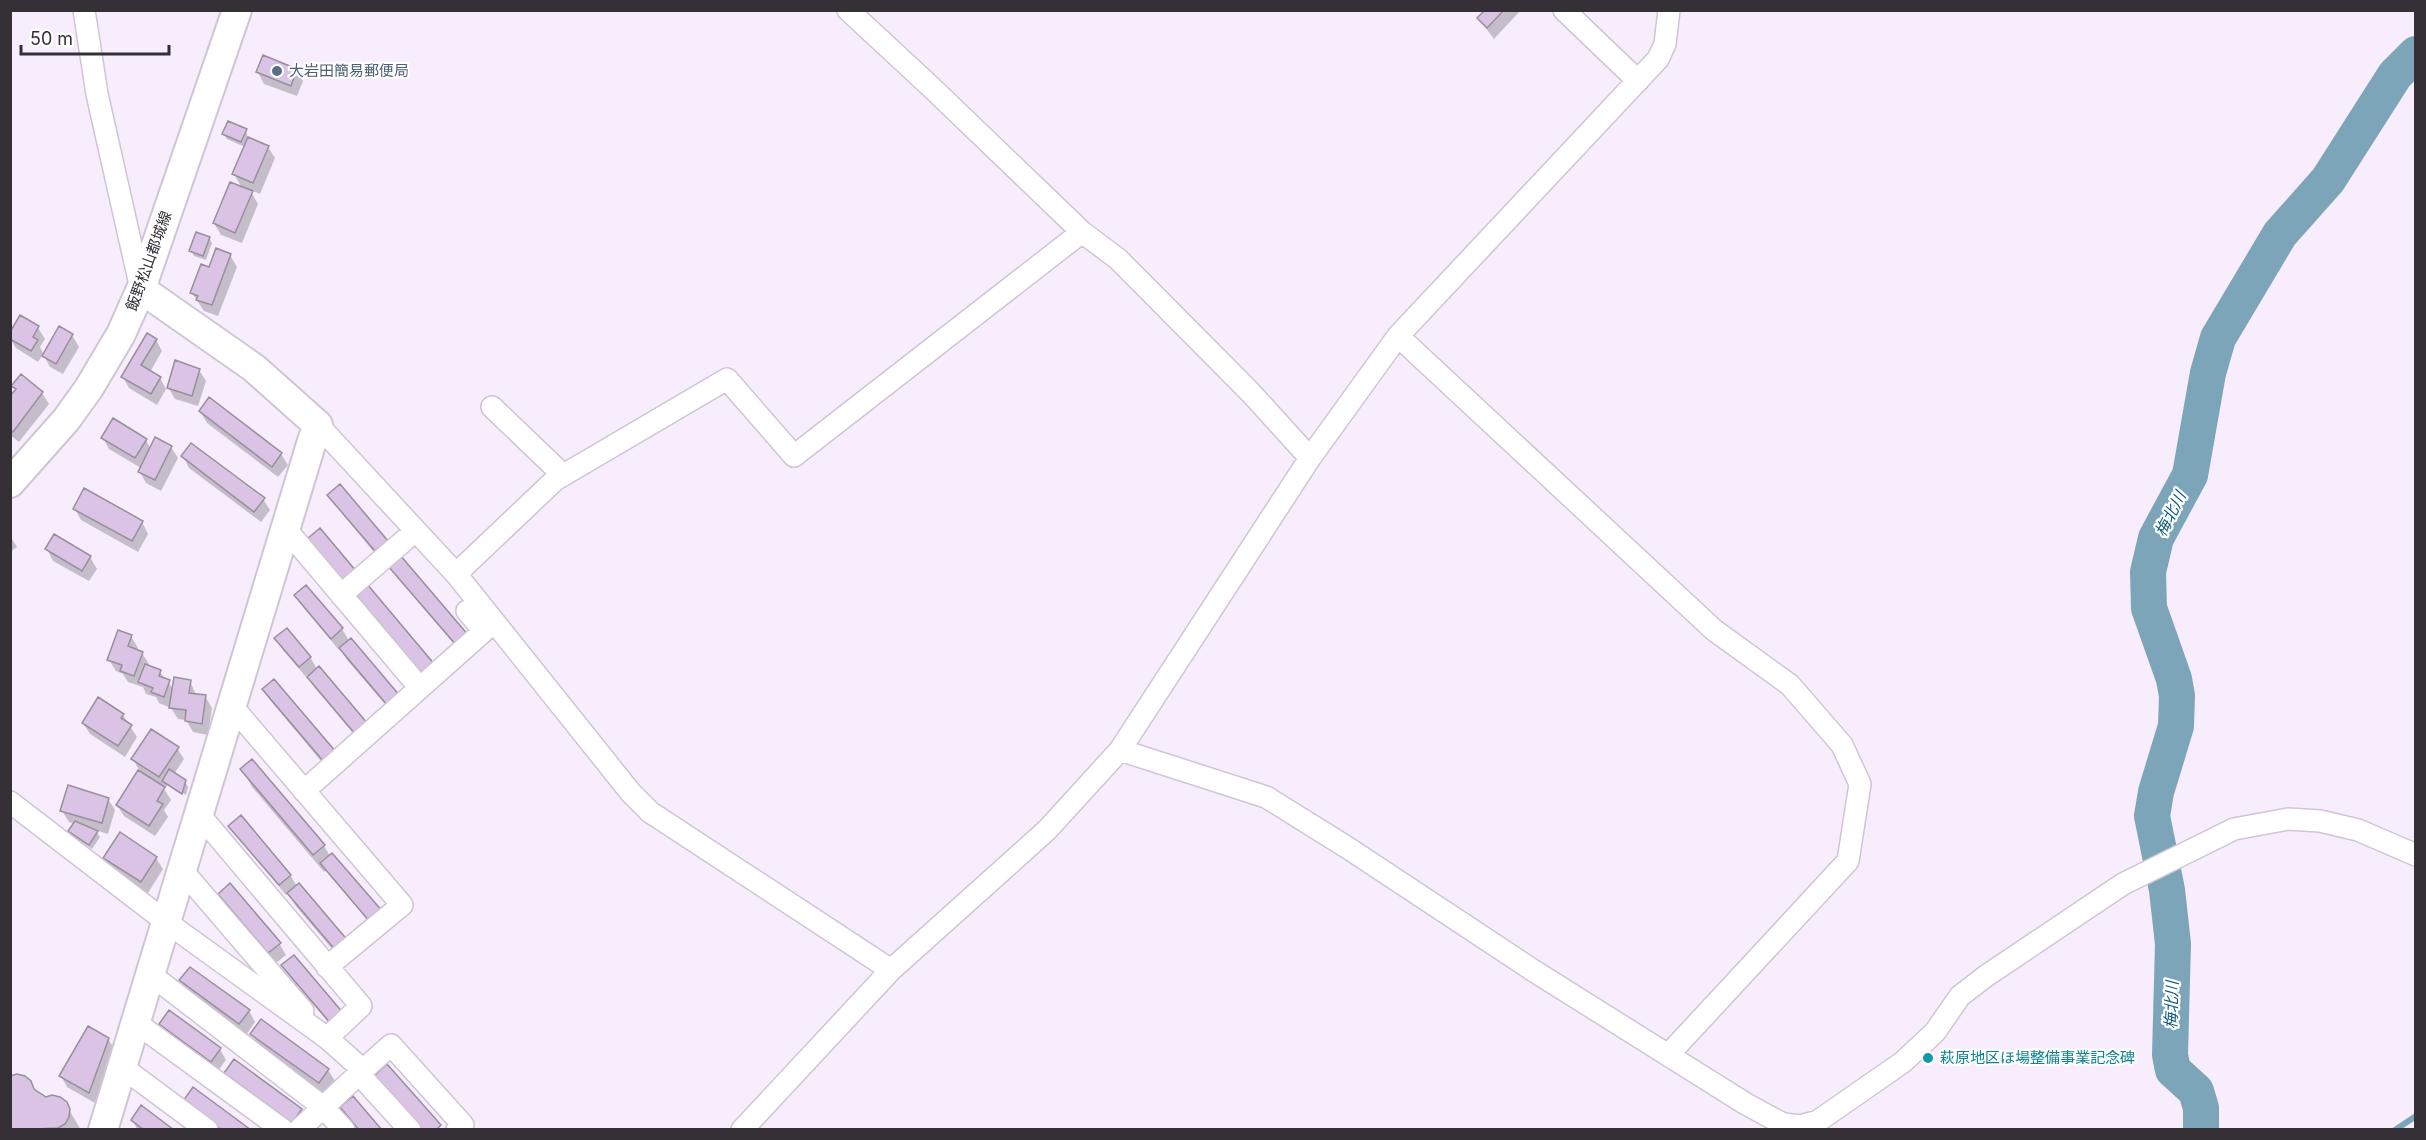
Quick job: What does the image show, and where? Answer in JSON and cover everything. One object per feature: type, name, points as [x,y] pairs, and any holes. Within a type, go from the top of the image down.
[{"type":"street","points":[[84,10],[97,94],[141,289],[254,368],[318,426],[456,574],[630,793],[650,812],[891,970]]},
{"type":"street","name":"飯野松山都城線","points":[[10,483],[42,450],[89,388],[121,334],[141,289],[237,10]]},
{"type":"street","points":[[848,10],[1082,232],[1118,259],[1251,393],[1310,458]]},
{"type":"street","points":[[1564,10],[1638,81]]},
{"type":"street","points":[[742,1130],[891,970],[1047,830],[1120,750],[1310,458],[1398,336],[1658,59],[1665,44],[1669,10]]},
{"type":"street","points":[[456,574],[555,480],[727,379],[794,456],[1082,232]]},
{"type":"street","points":[[1398,336],[1714,630],[1790,685],[1842,745],[1860,784],[1848,861],[1669,1054]]},
{"type":"street","points":[[492,407],[563,475]]},
{"type":"street","points":[[110,1126],[122,1067],[165,921],[318,426]]},
{"type":"street","points":[[304,791],[484,632],[430,564],[334,463]]},
{"type":"street","points":[[285,528],[420,688]]},
{"type":"street","points":[[341,595],[406,539]]},
{"type":"street","points":[[231,705],[402,904],[327,967]]},
{"type":"street","points":[[1120,750],[1266,797],[1348,848],[1533,971],[1783,1124],[1798,1128],[1818,1121],[1903,1062],[1935,1032],[1960,996],[2123,884],[2234,830],[2288,819],[2320,821],[2358,830],[2415,855]]},
{"type":"street","points":[[10,802],[165,921],[327,1038]]},
{"type":"street","points":[[198,813],[361,1006],[327,1038]]},
{"type":"street","points":[[181,869],[410,1130]]},
{"type":"street","points":[[150,974],[324,1107],[344,1130]]},
{"type":"street","points":[[135,1022],[283,1130]]},
{"type":"street","points":[[299,1130],[391,1045],[463,1125],[457,1130]]},
{"type":"street","points":[[122,1067],[207,1130]]},
{"type":"building","points":[[1485,10],[1504,10],[1487,28],[1477,18]]},
{"type":"building","name":"大岩田簡易郵便局","points":[[263,55],[297,69],[291,86],[256,72]]},
{"type":"building","points":[[228,121],[247,129],[241,142],[222,134]]},
{"type":"building","points":[[248,137],[269,146],[253,183],[232,174]]},
{"type":"building","points":[[230,182],[253,191],[235,233],[213,223]]},
{"type":"building","points":[[196,232],[210,237],[203,256],[189,251]]},
{"type":"building","points":[[216,248],[231,254],[212,305],[196,300],[198,296],[190,293],[201,264],[209,267]]},
{"type":"building","points":[[20,315],[39,326],[33,337],[38,340],[31,351],[10,339],[10,332]]},
{"type":"building","points":[[59,326],[73,334],[56,364],[42,356]]},
{"type":"building","points":[[147,333],[157,339],[141,365],[161,377],[151,394],[121,377]]},
{"type":"building","points":[[175,360],[200,369],[192,396],[167,388]]},
{"type":"building","points":[[21,374],[43,392],[13,432],[10,430],[10,396],[16,389],[11,386]]},
{"type":"building","points":[[209,397],[282,453],[272,467],[199,411]]},
{"type":"building","points":[[113,418],[147,439],[135,458],[101,438]]},
{"type":"building","points":[[155,437],[172,446],[155,480],[138,472]]},
{"type":"building","points":[[191,443],[265,498],[254,512],[181,456]]},
{"type":"building","points":[[340,484],[388,541],[375,551],[327,495]]},
{"type":"building","points":[[84,488],[143,521],[132,541],[73,509]]},
{"type":"building","points":[[320,528],[356,571],[343,581],[307,539]]},
{"type":"building","points":[[54,534],[91,556],[82,571],[45,549]]},
{"type":"building","points":[[400,555],[469,636],[457,646],[388,566]]},
{"type":"building","points":[[367,584],[435,665],[423,675],[355,594]]},
{"type":"building","points":[[306,585],[343,628],[331,639],[294,595]]},
{"type":"building","points":[[287,628],[311,657],[299,667],[274,638]]},
{"type":"building","points":[[118,630],[132,635],[128,646],[143,652],[134,676],[120,671],[122,665],[107,660]]},
{"type":"building","points":[[351,638],[400,696],[388,706],[339,648]]},
{"type":"building","points":[[145,664],[161,670],[159,676],[170,680],[164,697],[151,692],[153,688],[138,682]]},
{"type":"building","points":[[319,666],[368,724],[356,735],[307,677]]},
{"type":"building","points":[[174,677],[191,680],[189,693],[206,695],[202,724],[185,721],[186,710],[169,708]]},
{"type":"building","points":[[274,679],[336,752],[324,762],[262,689]]},
{"type":"building","points":[[98,697],[124,714],[121,718],[132,725],[118,746],[82,723]]},
{"type":"building","points":[[151,729],[179,747],[159,777],[131,759]]},
{"type":"building","points":[[252,759],[325,845],[313,855],[240,769]]},
{"type":"building","points":[[169,769],[186,780],[182,794],[162,781]]},
{"type":"building","points":[[138,770],[165,787],[157,801],[163,804],[149,826],[116,805]]},
{"type":"building","points":[[68,785],[109,798],[102,823],[60,811]]},
{"type":"building","points":[[241,815],[291,875],[279,885],[228,826]]},
{"type":"building","points":[[75,821],[98,831],[89,845],[68,831]]},
{"type":"building","points":[[120,832],[157,857],[141,882],[103,858]]},
{"type":"building","points":[[332,853],[383,912],[370,922],[320,863]]},
{"type":"building","points":[[230,883],[281,943],[268,953],[218,894]]},
{"type":"building","points":[[299,883],[349,942],[337,952],[287,893]]},
{"type":"building","points":[[294,955],[344,1014],[332,1025],[281,965]]},
{"type":"building","points":[[190,967],[250,1010],[239,1024],[179,980]]},
{"type":"building","points":[[169,1010],[221,1048],[211,1062],[159,1024]]},
{"type":"building","points":[[261,1019],[329,1069],[319,1083],[250,1034]]},
{"type":"building","points":[[88,1026],[109,1038],[89,1093],[59,1076]]},
{"type":"building","points":[[234,1059],[302,1109],[292,1123],[224,1073]]},
{"type":"building","points":[[387,1064],[441,1125],[436,1130],[421,1130],[374,1076]]},
{"type":"building","points":[[17,1074],[25,1076],[31,1081],[34,1089],[46,1097],[52,1095],[67,1102],[70,1109],[65,1124],[58,1128],[10,1130],[10,1076]]},
{"type":"building","points":[[193,1087],[251,1130],[222,1130],[183,1101]]},
{"type":"building","points":[[353,1096],[382,1130],[359,1130],[340,1107]]},
{"type":"building","points":[[141,1105],[174,1130],[144,1130],[131,1120]]},
{"type":"waterway","name":"梅北川","points":[[2201,1130],[2201,1108],[2196,1091],[2173,1070],[2170,1055],[2173,944],[2167,890],[2152,816],[2156,792],[2176,726],[2177,696],[2174,679],[2149,608],[2148,572],[2156,538],[2190,475],[2208,373],[2218,338],[2280,234],[2328,180],[2395,75],[2416,54]]},
{"type":"waterway","points":[[2395,1130],[2416,1116]]},
{"type":"place","name":"大岩田簡易郵便局","points":[[277,71]]},
{"type":"place","name":"萩原地区ほ場整備事業記念碑","points":[[1928,1058]]}]
